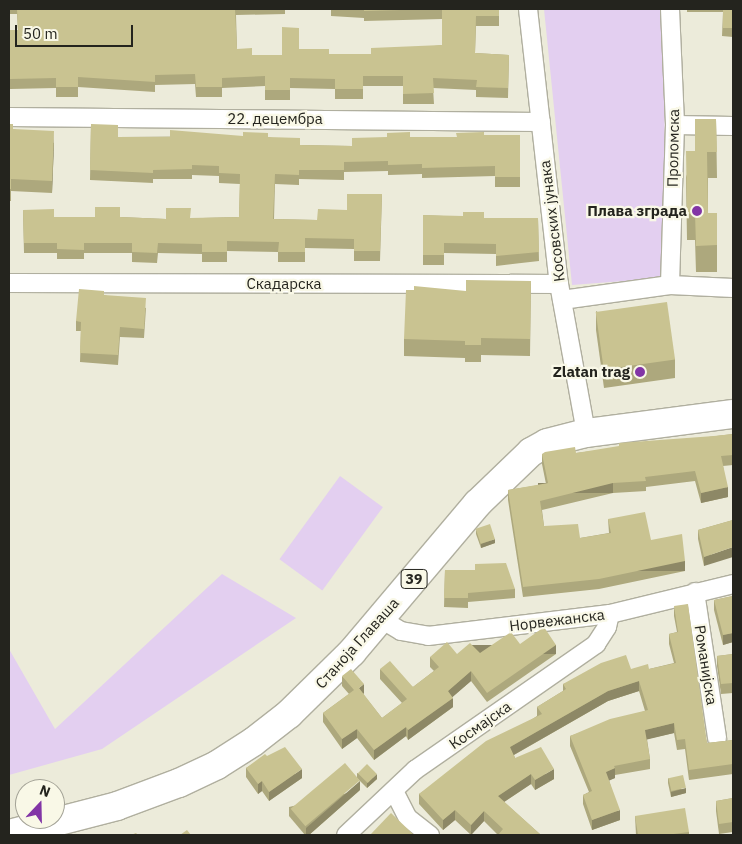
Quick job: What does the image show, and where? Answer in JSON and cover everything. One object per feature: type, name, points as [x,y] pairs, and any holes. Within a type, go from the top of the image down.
[{"type":"main road","name":"Станоја Главаша","points":[[9,834],[117,806],[217,765],[289,714],[381,619],[477,504],[521,459],[546,443],[586,433],[733,414]]},
{"type":"street","name":"Косовских јунака","points":[[528,9],[561,292],[586,433]]},
{"type":"street","name":"Проломска","points":[[670,9],[675,125],[670,285]]},
{"type":"street","name":"22. децембра","points":[[9,118],[541,122]]},
{"type":"street","points":[[675,125],[733,126]]},
{"type":"street","name":"Скадарска","points":[[9,283],[561,292],[670,285]]},
{"type":"street","points":[[670,285],[733,288]]},
{"type":"street","name":"Норвежанска","points":[[381,619],[401,631],[428,636],[610,614],[733,584]]},
{"type":"street","name":"Романијска","points":[[696,592],[717,738]]},
{"type":"street","name":"Космајска","points":[[346,835],[415,770],[596,644],[607,627],[610,614]]},
{"type":"street","points":[[394,791],[408,818],[430,835]]},
{"type":"shaded area","points":[[544,9],[665,9],[664,278],[572,285]]},
{"type":"shaded area","points":[[340,476],[383,507],[322,590],[279,559]]},
{"type":"shaded area","points":[[222,574],[296,618],[102,749],[9,775],[9,649],[55,729]]},
{"type":"building","points":[[17,9],[235,9],[237,49],[252,48],[252,55],[282,55],[282,27],[299,28],[299,49],[329,49],[329,54],[371,54],[371,48],[442,45],[442,9],[499,9],[499,16],[476,16],[475,53],[509,55],[508,88],[476,87],[477,80],[433,78],[434,93],[403,94],[403,76],[363,76],[363,89],[335,89],[335,79],[290,78],[290,90],[265,90],[265,76],[222,78],[222,87],[196,87],[195,74],[155,75],[155,82],[78,77],[78,87],[56,87],[56,78],[10,79],[9,87],[9,30],[18,30]]},
{"type":"building","points":[[364,9],[438,9],[364,11]]},
{"type":"building","points":[[723,9],[733,9],[733,28],[723,28]]},
{"type":"building","name":"Плава зграда","points":[[695,119],[716,119],[717,152],[707,152],[708,213],[717,213],[717,245],[696,246],[695,213],[687,214],[686,151],[695,151]]},
{"type":"building","points":[[9,124],[13,124],[13,129],[54,131],[52,181],[11,179],[11,189],[9,189]]},
{"type":"building","points":[[91,124],[118,125],[118,137],[170,137],[170,130],[243,136],[243,132],[268,133],[268,137],[300,138],[300,145],[352,146],[352,138],[387,137],[387,133],[410,132],[410,137],[457,137],[456,133],[484,132],[484,135],[520,135],[520,177],[495,177],[495,166],[422,168],[422,164],[388,165],[388,161],[344,162],[344,170],[299,170],[299,175],[275,174],[273,219],[317,220],[318,209],[347,210],[347,194],[382,194],[380,251],[354,251],[354,239],[305,238],[305,252],[278,252],[279,242],[227,241],[227,252],[202,252],[202,244],[158,243],[157,253],[132,252],[132,243],[84,243],[84,250],[57,249],[57,243],[24,243],[23,210],[54,209],[54,217],[95,217],[95,207],[120,207],[120,217],[166,219],[166,208],[191,208],[190,218],[239,217],[240,174],[219,173],[219,166],[192,165],[192,169],[153,170],[153,173],[90,170]]},
{"type":"building","points":[[463,212],[484,212],[484,218],[538,218],[539,252],[496,256],[496,244],[444,243],[444,255],[423,255],[423,215],[463,216]]},
{"type":"building","points":[[466,280],[531,281],[530,339],[481,338],[481,345],[465,345],[465,341],[404,339],[406,290],[414,290],[414,286],[466,291]]},
{"type":"building","points":[[79,289],[104,291],[104,295],[146,298],[144,329],[120,327],[118,355],[80,353],[81,322],[76,321]]},
{"type":"building","points":[[667,302],[675,359],[604,369],[596,312]]},
{"type":"building","points":[[733,434],[733,455],[721,456],[728,487],[701,493],[695,471],[645,477],[646,481],[613,483],[540,501],[544,526],[578,524],[580,538],[611,533],[608,519],[645,512],[651,540],[682,534],[685,561],[599,579],[523,587],[508,490],[548,483],[542,454],[575,447],[576,453],[619,446],[619,443]]},
{"type":"building","points":[[733,520],[733,547],[704,557],[698,530]]},
{"type":"building","points":[[490,524],[495,539],[481,544],[476,529]]},
{"type":"building","points":[[506,563],[515,589],[468,593],[468,598],[444,598],[445,570],[475,570],[475,564]]},
{"type":"building","points":[[733,596],[733,633],[723,635],[714,600]]},
{"type":"building","points":[[688,604],[707,743],[733,740],[733,764],[689,770],[685,739],[677,740],[674,723],[645,730],[650,759],[614,766],[615,768],[606,772],[620,810],[592,820],[583,795],[592,791],[570,736],[610,719],[648,710],[639,681],[608,691],[510,747],[515,758],[541,747],[554,769],[535,780],[531,774],[498,796],[541,835],[498,835],[503,829],[484,811],[471,825],[455,810],[443,820],[419,794],[486,741],[542,714],[537,707],[566,689],[563,684],[601,663],[626,655],[631,669],[648,664],[649,669],[676,663],[669,634],[678,632],[674,606]]},
{"type":"building","points":[[544,627],[556,645],[487,693],[471,671],[448,691],[453,698],[408,730],[406,727],[374,750],[357,729],[342,739],[323,713],[354,690],[342,676],[351,669],[364,684],[359,688],[382,718],[407,699],[380,669],[390,661],[413,687],[439,667],[430,657],[447,642],[457,654],[470,643],[480,653],[511,632],[520,644]]},
{"type":"building","points":[[733,654],[733,683],[721,684],[717,656]]},
{"type":"building","points":[[285,747],[302,769],[269,792],[262,781],[258,784],[246,768],[265,754],[267,756]]},
{"type":"building","points":[[345,763],[360,781],[305,826],[291,809]]},
{"type":"building","points":[[367,764],[377,774],[368,783],[358,773]]},
{"type":"building","points":[[683,775],[686,788],[671,791],[668,778]]},
{"type":"building","points":[[733,798],[733,822],[719,824],[716,801]]},
{"type":"building","points":[[685,808],[689,832],[666,835],[638,835],[635,816]]},
{"type":"building","points":[[391,813],[414,835],[370,835]]},
{"type":"building","points":[[187,830],[191,835],[180,835]]},
{"type":"place","name":"Плава зграда","points":[[697,211]]},
{"type":"place","name":"Zlatan trag","points":[[640,372]]}]
